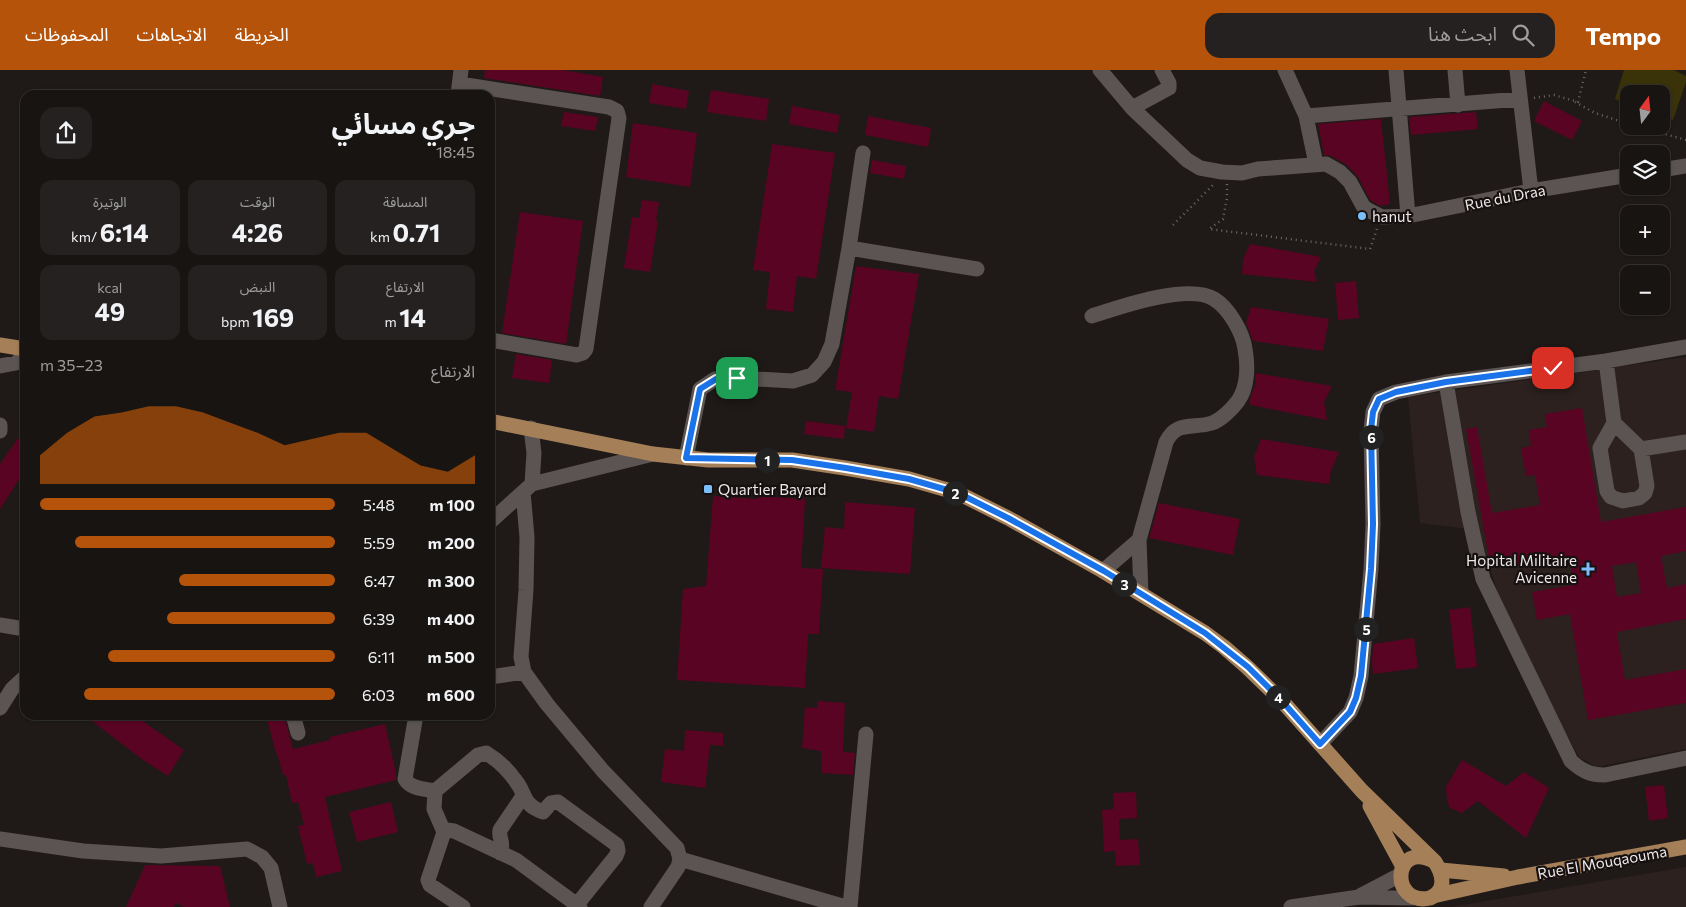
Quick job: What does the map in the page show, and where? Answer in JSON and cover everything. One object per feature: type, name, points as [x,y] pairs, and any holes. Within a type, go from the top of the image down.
[{"type":"main road","points":[[0,345],[20,348]]},
{"type":"main road","points":[[495,422],[653,454],[686,458],[792,460],[909,479],[958,493],[1008,518],[1104,571],[1205,633],[1236,657],[1282,701],[1362,792],[1438,866],[1443,877],[1442,885],[1434,896],[1423,900],[1412,898],[1405,893],[1400,885],[1401,871],[1362,792]]},
{"type":"main road","name":"Rue El Mouqaouma","points":[[1434,896],[1518,877],[1686,846]]},
{"type":"main road","points":[[1401,871],[1414,858],[1422,857],[1438,866]]},
{"type":"main road","name":"Rue El Mouqaouma","points":[[1438,866],[1518,877]]},
{"type":"street","points":[[1100,70],[1132,108],[1187,160],[1200,168],[1242,173],[1258,169],[1326,164],[1340,172],[1350,182],[1363,206],[1382,217]]},
{"type":"street","points":[[1132,108],[1169,88],[1170,83],[1162,70]]},
{"type":"street","points":[[1285,70],[1306,116],[1316,164]]},
{"type":"street","points":[[1396,70],[1408,216]]},
{"type":"street","points":[[1455,70],[1458,105]]},
{"type":"street","points":[[1518,70],[1531,191]]},
{"type":"street","points":[[460,83],[609,107],[617,111],[619,118],[586,349],[583,353],[577,355],[495,341]]},
{"type":"street","points":[[1306,116],[1520,100]]},
{"type":"street","points":[[686,458],[700,389],[716,379],[737,378],[793,381],[812,375],[824,362],[832,344],[863,153]]},
{"type":"street","points":[[1670,169],[1686,166]]},
{"type":"street","name":"Rue du Draa","points":[[1382,217],[1408,216],[1531,191],[1620,176]]},
{"type":"street","points":[[849,248],[976,269]]},
{"type":"street","points":[[1092,316],[1129,304],[1174,294],[1202,295],[1214,299],[1232,317],[1244,340],[1248,363],[1244,388],[1239,400],[1227,413],[1213,422],[1180,427],[1170,433],[1166,442],[1139,540],[1141,594]]},
{"type":"street","points":[[1320,744],[1350,712],[1356,698],[1361,676],[1371,569],[1373,524],[1371,430],[1373,412],[1379,399],[1396,392],[1446,382],[1606,361],[1686,347]]},
{"type":"street","points":[[0,366],[16,363],[20,359]]},
{"type":"street","points":[[1606,361],[1614,423],[1600,448],[1607,491],[1611,497],[1623,501],[1632,500],[1639,498],[1645,493],[1647,486],[1642,449],[1614,423]]},
{"type":"street","points":[[1446,382],[1468,512],[1483,580],[1571,761],[1582,771],[1594,775],[1605,775],[1686,758]]},
{"type":"street","points":[[0,425],[0,432]]},
{"type":"street","points":[[531,428],[534,453],[528,488],[526,590],[521,657],[524,672],[547,704],[603,771],[677,848],[680,859],[678,868],[651,907]]},
{"type":"street","points":[[1642,449],[1686,442]]},
{"type":"street","points":[[495,518],[528,488],[653,454]]},
{"type":"street","points":[[1104,571],[1139,540]]},
{"type":"street","points":[[0,625],[20,628]]},
{"type":"street","points":[[495,676],[524,672]]},
{"type":"street","points":[[0,708],[12,689],[20,682]]},
{"type":"street","points":[[294,720],[298,733]]},
{"type":"street","points":[[415,720],[406,778],[409,784],[415,788],[435,791]]},
{"type":"street","points":[[850,907],[866,734]]},
{"type":"street","points":[[444,832],[447,830],[454,832],[516,860],[577,906],[616,856],[618,851],[617,845],[558,802],[551,804],[543,812],[526,800],[522,789],[515,780],[486,753],[478,755],[435,791],[434,809],[444,832],[428,880],[430,885],[463,907]]},
{"type":"street","points":[[500,853],[502,842],[499,834],[500,830],[523,796]]},
{"type":"street","points":[[0,840],[83,851],[161,856],[247,849],[262,857],[271,868],[280,907]]},
{"type":"street","points":[[680,859],[846,907]]},
{"type":"street","points":[[1351,901],[1401,871]]},
{"type":"street","points":[[1291,907],[1351,901],[1412,898]]},
{"type":"path","points":[[1574,101],[1578,102],[1586,70]]},
{"type":"path","points":[[1520,100],[1554,95],[1574,101],[1595,113],[1620,121]]},
{"type":"path","points":[[1668,135],[1686,140]]},
{"type":"path","points":[[1226,172],[1227,198],[1223,219],[1209,229],[1370,249],[1382,217]]},
{"type":"path","points":[[1173,224],[1226,172]]},
{"type":"shaded area","points":[[1624,70],[1674,70],[1686,76],[1686,82],[1673,120],[1670,119],[1670,85],[1620,85],[1620,101],[1615,99]]},
{"type":"shaded area","name":"Hopital Militaire Avicenne","points":[[1686,357],[1686,749],[1596,767],[1579,757],[1563,728],[1503,608],[1477,530],[1420,523],[1408,397]]},
{"type":"shaded area","points":[[1686,867],[1686,907],[1451,907]]},
{"type":"building","points":[[485,70],[563,70],[603,77],[600,96],[484,78]]},
{"type":"building","points":[[652,84],[689,91],[686,109],[649,103]]},
{"type":"building","points":[[711,90],[769,99],[766,121],[707,112]]},
{"type":"building","points":[[1544,101],[1582,121],[1572,140],[1534,121]]},
{"type":"building","points":[[792,106],[840,115],[837,133],[789,124]]},
{"type":"building","points":[[564,112],[598,117],[595,131],[561,126]]},
{"type":"building","points":[[1476,112],[1478,129],[1411,135],[1409,117]]},
{"type":"building","points":[[868,116],[931,128],[928,147],[865,135]]},
{"type":"building","points":[[1381,119],[1390,204],[1380,206],[1370,200],[1358,177],[1347,165],[1331,156],[1324,155],[1318,124]]},
{"type":"building","points":[[633,123],[697,133],[690,187],[626,177]]},
{"type":"building","points":[[772,144],[835,153],[816,279],[797,276],[793,312],[766,309],[770,272],[753,270]]},
{"type":"building","points":[[872,160],[906,166],[904,179],[870,173]]},
{"type":"building","points":[[642,200],[659,202],[650,272],[624,268],[632,217],[639,218]]},
{"type":"building","points":[[520,212],[583,221],[566,344],[502,333]]},
{"type":"building","points":[[1250,244],[1321,257],[1314,271],[1317,282],[1242,274],[1243,259]]},
{"type":"building","points":[[856,266],[919,274],[898,399],[879,396],[874,432],[846,428],[852,392],[835,390]]},
{"type":"building","points":[[1356,281],[1359,318],[1338,320],[1335,283]]},
{"type":"building","points":[[1251,307],[1329,319],[1323,351],[1253,341],[1246,323]]},
{"type":"building","points":[[516,354],[552,360],[549,383],[512,378]]},
{"type":"building","points":[[1256,373],[1332,386],[1324,402],[1327,420],[1250,405]]},
{"type":"building","points":[[1582,408],[1601,522],[1686,507],[1686,551],[1661,556],[1667,588],[1686,584],[1686,619],[1617,632],[1625,680],[1686,669],[1686,703],[1588,720],[1570,614],[1537,620],[1532,592],[1574,585],[1569,556],[1500,568],[1499,562],[1490,564],[1466,429],[1477,427],[1492,513],[1540,505],[1535,475],[1526,476],[1521,448],[1531,446],[1529,430],[1547,427],[1545,414]],"holes":[[[1636,562],[1641,593],[1617,597],[1612,566]]]},
{"type":"building","points":[[806,421],[845,426],[844,439],[804,434]]},
{"type":"building","points":[[18,438],[20,439],[20,478],[0,509],[0,464]]},
{"type":"building","points":[[1261,439],[1339,452],[1331,471],[1329,484],[1257,475],[1254,457]]},
{"type":"building","points":[[713,496],[758,499],[758,496],[805,499],[801,568],[823,569],[819,634],[808,634],[805,688],[677,680],[683,589],[706,586]]},
{"type":"building","points":[[845,502],[915,508],[910,574],[821,568],[825,527],[844,529]]},
{"type":"building","points":[[1159,503],[1240,519],[1233,555],[1149,538]]},
{"type":"building","points":[[1470,607],[1477,667],[1456,669],[1449,610]]},
{"type":"building","points":[[1414,638],[1418,668],[1373,674],[1373,644]]},
{"type":"building","points":[[817,701],[845,703],[843,752],[855,753],[853,775],[822,773],[821,751],[802,748],[805,707],[817,708]]},
{"type":"building","points":[[91,720],[141,720],[184,750],[168,776],[143,760]]},
{"type":"building","points":[[267,720],[285,720],[293,749],[330,740],[330,737],[385,724],[396,780],[325,797],[342,871],[316,877],[313,863],[307,864],[298,826],[304,825],[298,802],[292,803],[286,775],[283,775]]},
{"type":"building","points":[[685,730],[723,733],[723,746],[710,745],[705,788],[661,782],[665,749],[684,751]]},
{"type":"building","points":[[1462,760],[1506,786],[1524,772],[1549,788],[1526,838],[1478,801],[1462,813],[1450,808],[1446,787]]},
{"type":"building","points":[[1664,785],[1668,818],[1649,821],[1645,787]]},
{"type":"building","points":[[1136,792],[1137,818],[1119,819],[1120,840],[1138,839],[1140,865],[1116,866],[1115,851],[1104,852],[1102,810],[1114,809],[1113,793]]},
{"type":"building","points":[[391,802],[398,832],[357,842],[349,812]]},
{"type":"building","points":[[145,865],[220,866],[230,907],[184,907],[176,903],[174,907],[126,907]]},
{"type":"place","name":"hanut","points":[[1362,216]]},
{"type":"place","name":"Quartier Bayard","points":[[708,489]]},
{"type":"place","name":"Hopital Militaire Avicenne","points":[[1588,569]]},
{"type":"route","points":[[737,378],[716,379],[700,389],[686,458],[708,460],[792,460],[909,479],[958,493],[1008,518],[1104,571],[1205,633],[1248,667],[1282,701],[1320,744],[1350,712],[1356,698],[1361,676],[1371,569],[1373,524],[1371,430],[1373,412],[1379,399],[1396,392],[1446,382],[1553,368]]}]
